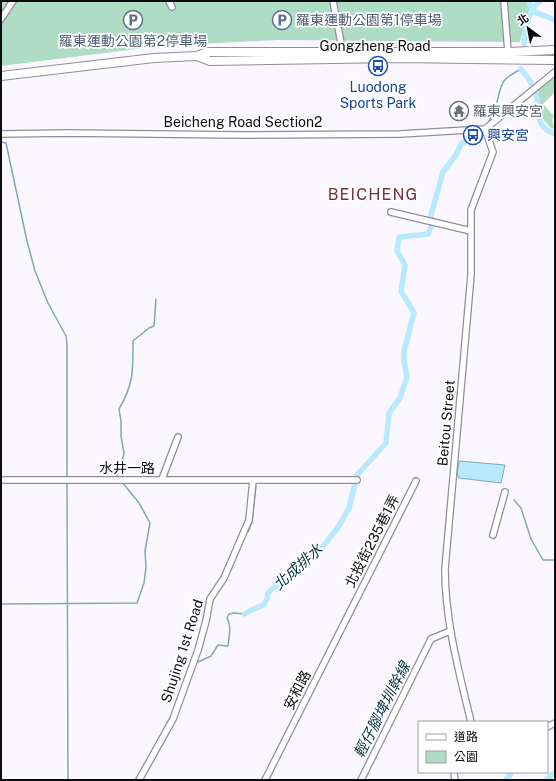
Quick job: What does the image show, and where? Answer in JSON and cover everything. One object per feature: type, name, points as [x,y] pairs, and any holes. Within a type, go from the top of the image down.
[{"type":"street","points":[[1,19],[13,1]]},
{"type":"street","points":[[333,1],[342,56]]},
{"type":"street","points":[[504,1],[508,56]]},
{"type":"street","name":"Gongzheng Road","points":[[508,56],[555,50]]},
{"type":"street","name":"Gongzheng Road","points":[[4,76],[154,58],[197,56],[207,52],[342,56],[508,56],[555,60]]},
{"type":"street","points":[[485,129],[555,72]]},
{"type":"street","name":"Beicheng Road Section2","points":[[1,134],[400,134],[485,129]]},
{"type":"street","name":"Beitou Street","points":[[471,721],[450,631],[445,586],[445,569],[471,275],[471,210],[493,152],[485,129]]},
{"type":"street","points":[[391,212],[471,231]]},
{"type":"street","points":[[162,479],[178,437]]},
{"type":"street","name":"水井一路","points":[[1,480],[354,480]]},
{"type":"street","name":"Shujing 1st Road","points":[[139,780],[173,720],[198,650],[210,599],[224,578],[249,520],[253,480]]},
{"type":"street","name":"北投街235巷1弄","points":[[350,612],[416,481]]},
{"type":"street","points":[[493,535],[505,492]]},
{"type":"street","name":"安和路","points":[[265,780],[350,612]]},
{"type":"street","points":[[361,780],[431,639],[450,631]]},
{"type":"green space","points":[[1,1],[529,1],[530,10],[520,42],[278,40],[160,46],[1,66]]},
{"type":"green space","points":[[555,78],[555,92],[543,104],[554,116],[552,120],[554,128],[552,129],[543,119],[538,90]]},
{"type":"water","points":[[459,461],[505,465],[501,483],[459,478],[457,474]]},
{"type":"waterway","points":[[529,1],[532,11],[555,20]]},
{"type":"waterway","points":[[524,44],[526,27],[530,15],[540,1]]},
{"type":"waterway","name":"北成排水","points":[[497,102],[503,82],[521,69]]},
{"type":"waterway","points":[[521,69],[534,87],[539,117],[543,127],[555,134]]},
{"type":"waterway","name":"北成排水","points":[[489,121],[492,115]]},
{"type":"waterway","name":"北成排水","points":[[245,614],[263,605],[267,599],[268,593],[274,587],[280,586],[301,563],[317,554],[339,526],[349,508],[357,475],[386,443],[389,413],[400,398],[407,377],[404,351],[414,313],[401,291],[405,265],[397,251],[399,237],[428,234],[432,225],[431,215],[443,172],[456,155],[461,144],[479,134]]},
{"type":"waterway","points":[[1,142],[6,143],[35,271],[48,303],[66,336],[67,476]]},
{"type":"waterway","points":[[118,478],[114,469],[115,466],[122,463],[124,453],[119,409],[128,392],[132,376],[133,341],[149,328],[154,326],[156,299]]},
{"type":"waterway","points":[[1,604],[137,603],[144,583],[146,567],[145,551],[150,523],[139,503],[122,482]]},
{"type":"waterway","points":[[67,483],[68,780]]},
{"type":"waterway","points":[[248,532],[252,522],[256,486]]},
{"type":"waterway","points":[[514,500],[521,508],[531,539],[543,560],[555,560]]},
{"type":"waterway","name":"北成排水","points":[[198,662],[211,656],[218,645],[228,646],[230,628],[227,618],[229,614],[245,614]]},
{"type":"waterway","points":[[506,780],[511,773]]},
{"type":"waterway","points":[[546,780],[555,773]]},
{"type":"place","name":"羅東運動公園第2停車場","points":[[133,20]]},
{"type":"place","name":"羅東運動公園第1停車場","points":[[282,20]]},
{"type":"place","name":"Luodong Sports Park","points":[[378,66]]},
{"type":"place","name":"羅東興安宮","points":[[459,111]]},
{"type":"place","name":"興安宮","points":[[473,135]]},
{"type":"district","name":"BEICHENG","points":[[373,194]]},
{"type":"water label","name":"輕仔腳埤圳幹線","points":[[382,710]]}]
